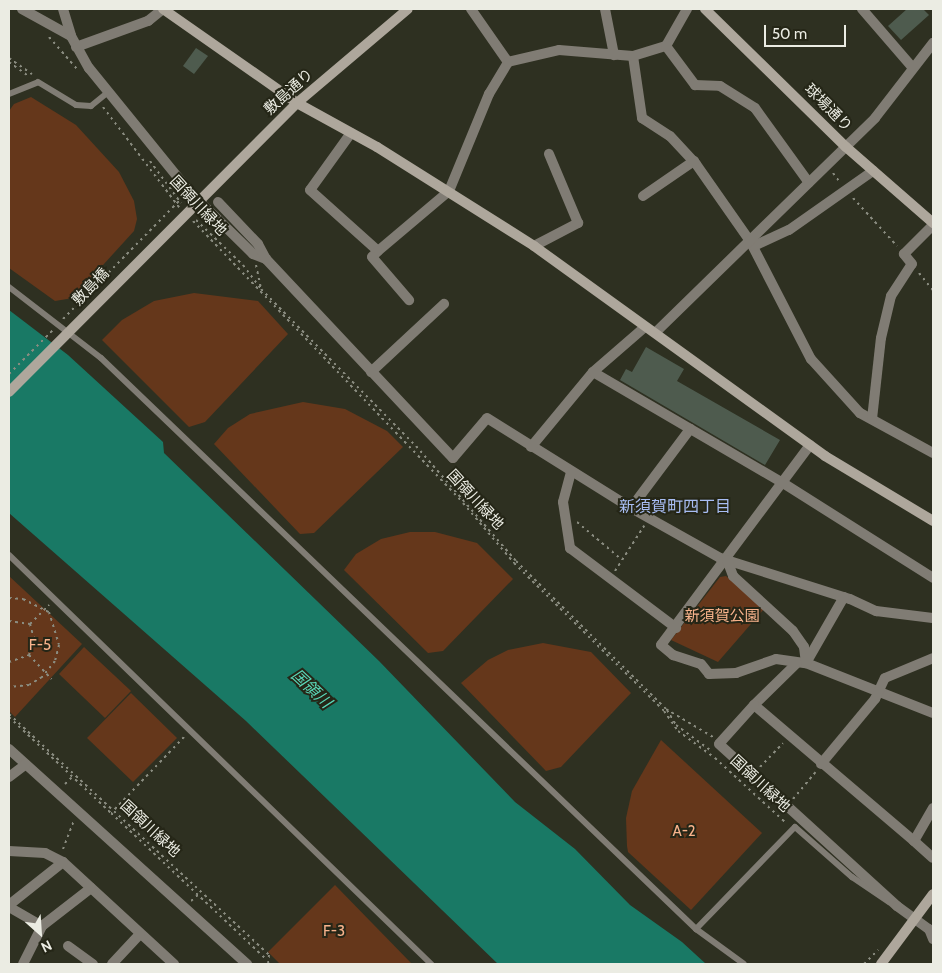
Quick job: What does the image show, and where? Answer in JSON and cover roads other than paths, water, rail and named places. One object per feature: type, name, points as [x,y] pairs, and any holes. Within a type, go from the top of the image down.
[{"type":"street","points":[[24,9],[70,36]]},
{"type":"street","points":[[63,9],[70,36],[107,93],[196,201],[253,254],[266,259]]},
{"type":"street","points":[[76,46],[148,21],[163,9],[297,103],[450,191],[534,246],[645,327],[656,332],[810,445],[933,521]]},
{"type":"street","name":"敷島通り","points":[[196,201],[297,103],[408,9]]},
{"type":"street","points":[[471,9],[508,62]]},
{"type":"street","points":[[605,9],[614,55]]},
{"type":"street","points":[[410,300],[372,257],[450,191],[489,94],[508,62],[559,50],[633,56],[666,46],[688,9]]},
{"type":"street","name":"球場通り","points":[[705,9],[846,147],[933,224]]},
{"type":"street","points":[[862,9],[913,68]]},
{"type":"street","points":[[656,332],[752,244],[808,183],[875,118],[933,43]]},
{"type":"street","points":[[666,46],[694,85],[720,86],[755,108],[808,183]]},
{"type":"street","points":[[633,56],[642,118],[670,136],[694,162],[752,244],[811,360],[860,413],[933,453]]},
{"type":"street","points":[[351,133],[310,190],[378,252]]},
{"type":"street","points":[[534,246],[578,223],[549,154]]},
{"type":"street","points":[[643,196],[694,162]]},
{"type":"street","points":[[752,244],[789,230],[873,171]]},
{"type":"street","name":"敷島橋","points":[[9,392],[196,201]]},
{"type":"street","points":[[218,202],[258,244],[266,259],[453,458],[487,418],[631,508],[727,560],[844,597],[876,611],[933,618]]},
{"type":"street","points":[[872,419],[881,338],[891,296],[912,264],[904,254],[933,224]]},
{"type":"street","points":[[372,372],[444,304]]},
{"type":"street","points":[[532,446],[593,372],[645,327]]},
{"type":"street","points":[[593,372],[783,483],[933,578]]},
{"type":"street","points":[[631,508],[690,429]]},
{"type":"street","points":[[810,445],[727,560],[676,628],[661,644],[673,655],[701,664],[709,674],[736,673],[776,659],[801,663],[933,713]]},
{"type":"street","points":[[571,472],[563,502],[570,548],[676,628]]},
{"type":"street","points":[[727,560],[733,576],[793,631],[804,647],[801,663]]},
{"type":"street","points":[[844,597],[801,663],[754,705],[719,744],[897,906],[929,929],[933,939]]},
{"type":"street","points":[[822,764],[876,693],[885,678],[933,658]]},
{"type":"street","points":[[754,705],[933,858]]},
{"type":"street","points":[[9,749],[247,964]]},
{"type":"street","points":[[9,777],[26,764]]},
{"type":"street","points":[[914,841],[933,808]]},
{"type":"street","points":[[9,851],[45,853],[60,861],[140,934],[163,961],[174,964]]},
{"type":"street","points":[[42,926],[9,906],[60,861]]},
{"type":"street","points":[[23,964],[42,926],[91,888]]},
{"type":"street","points":[[881,964],[933,894]]},
{"type":"street","points":[[112,964],[140,934]]},
{"type":"street","points":[[68,946],[93,964]]},
{"type":"lane","points":[[9,94],[37,82],[76,105],[91,106],[107,93]]},
{"type":"lane","points":[[9,287],[101,358],[696,929],[744,964]]},
{"type":"lane","points":[[9,555],[431,964]]},
{"type":"lane","points":[[696,929],[795,827],[880,898],[897,906]]},
{"type":"water","name":"国領川","points":[[9,310],[68,355],[163,442],[164,453],[379,661],[515,802],[575,849],[630,905],[682,942],[706,964],[498,964],[246,721],[9,513]]},
{"type":"district","name":"新須賀町四丁目","points":[[675,507]]},
{"type":"park label","name":"新須賀公園","points":[[722,617]]},
{"type":"park label","name":"F-5","points":[[40,646]]},
{"type":"park label","name":"A-2","points":[[684,832]]},
{"type":"park label","name":"F-3","points":[[334,932]]}]
